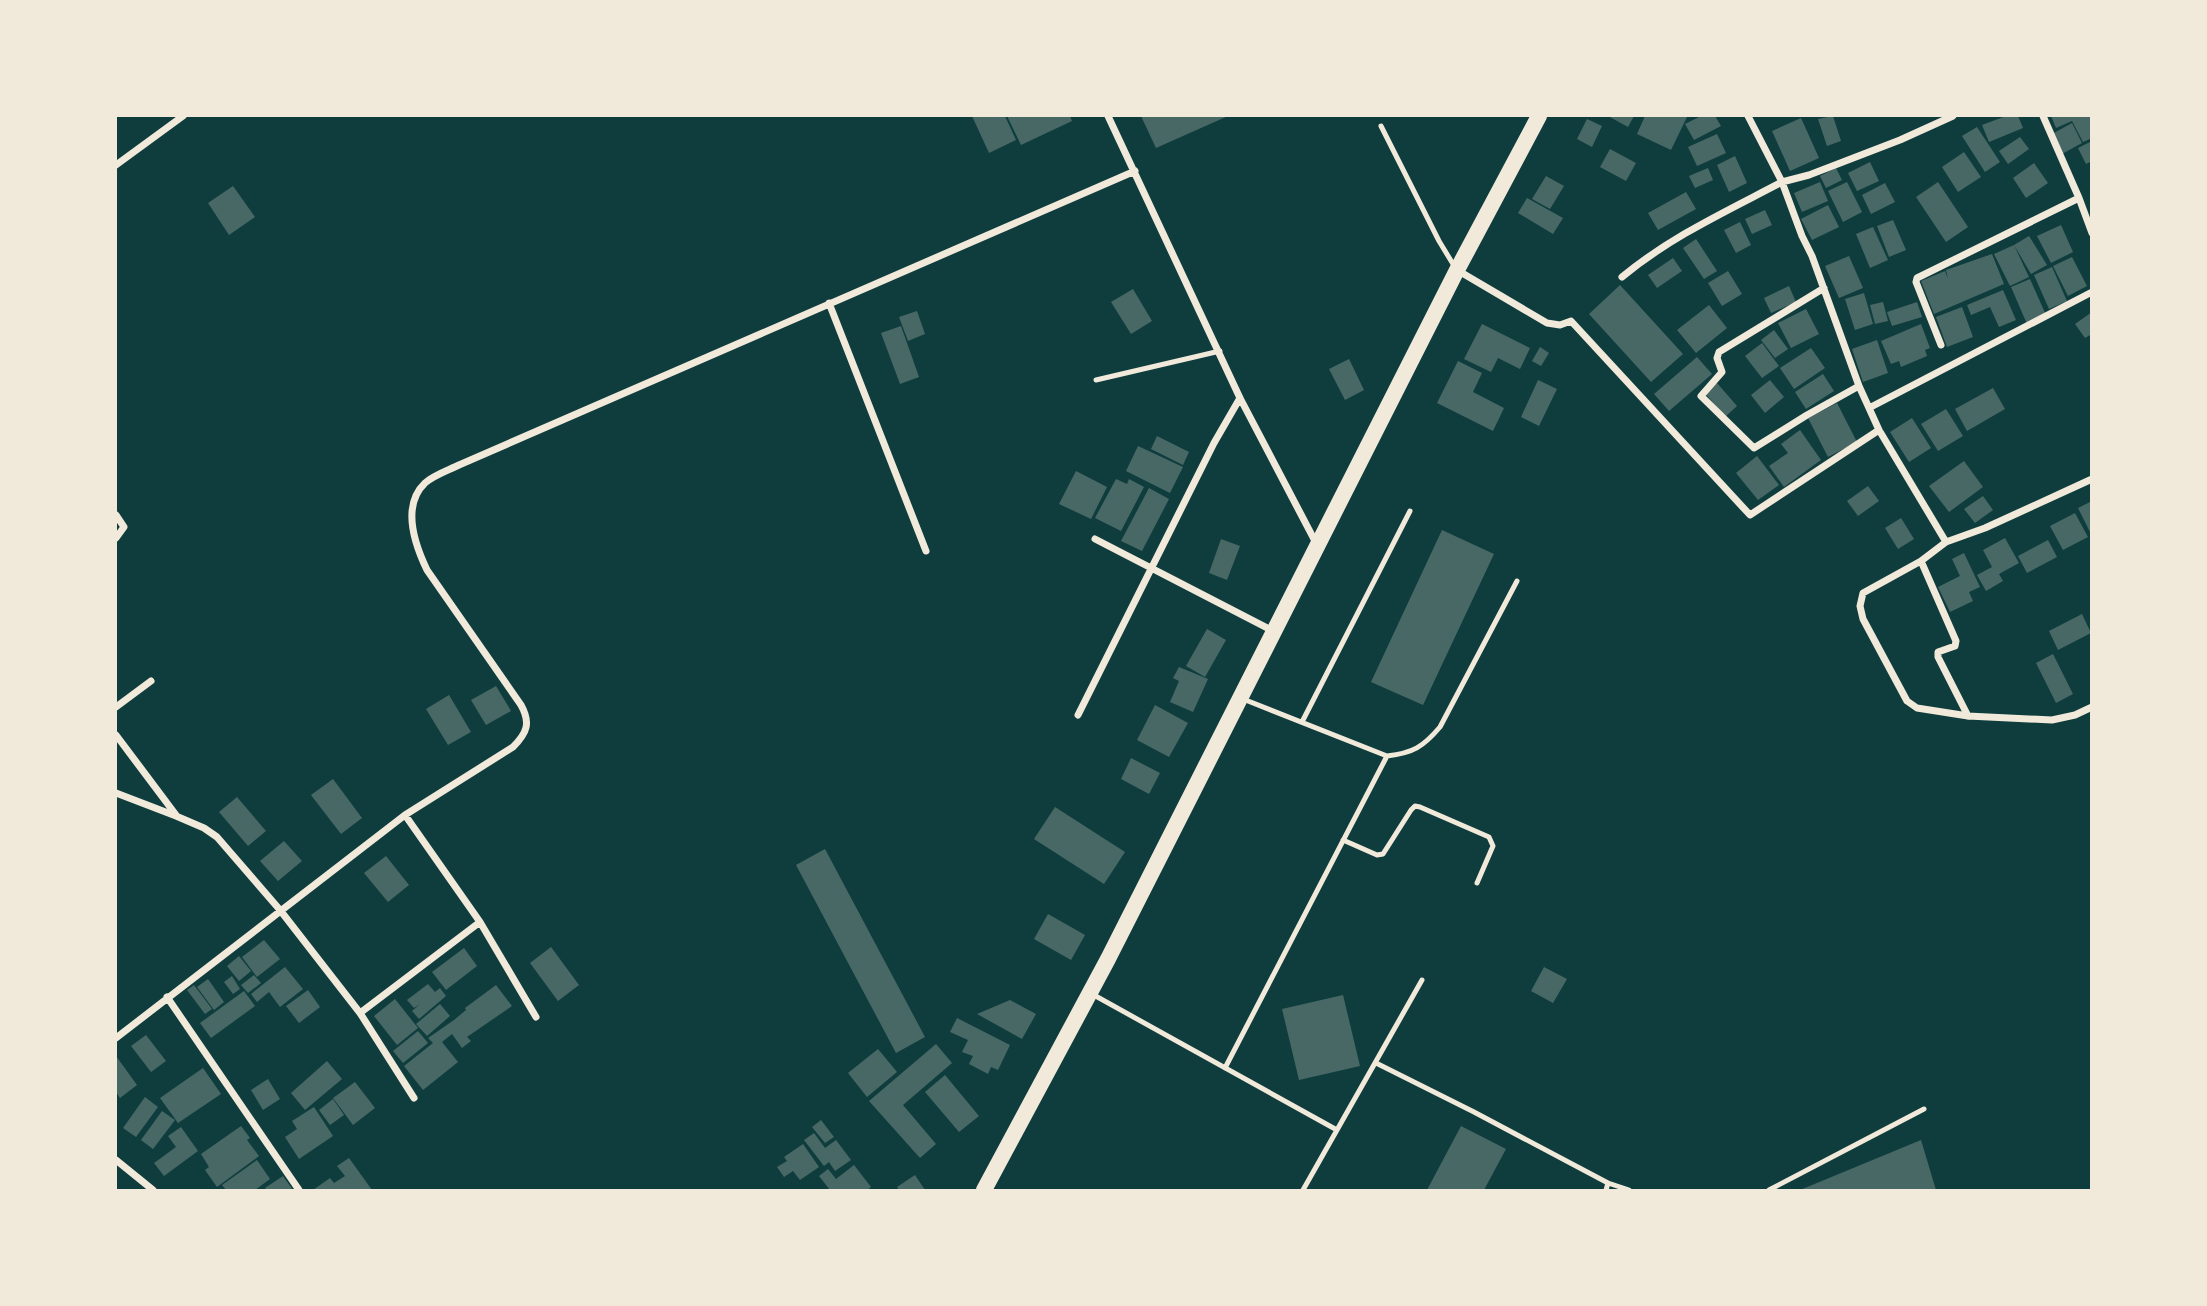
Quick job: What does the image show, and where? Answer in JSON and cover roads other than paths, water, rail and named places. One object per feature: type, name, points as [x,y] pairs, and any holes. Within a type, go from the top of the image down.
[{"type":"main road","points":[[984,1191],[1090,993],[1457,270],[1539,116]]},
{"type":"street","points":[[116,165],[183,116]]},
{"type":"street","points":[[1108,116],[1240,398],[1317,544]]},
{"type":"street","points":[[1748,116],[1782,183],[1859,386],[1879,430],[1946,542]]},
{"type":"street","points":[[1622,276],[1677,237],[1782,183],[1900,140],[1953,116]]},
{"type":"street","points":[[2043,116],[2079,198],[2091,233]]},
{"type":"street","points":[[116,1038],[405,815],[513,747],[521,739],[527,726],[526,715],[427,570],[416,548],[412,515],[415,502],[425,484],[459,465],[1135,171]]},
{"type":"street","points":[[1941,345],[1916,282],[1917,278],[2079,198]]},
{"type":"street","points":[[1457,270],[1547,323],[1571,321],[1750,515],[1879,430]]},
{"type":"street","points":[[1824,288],[1719,352],[1717,358],[1721,375],[1701,396],[1754,448],[1859,386]]},
{"type":"street","points":[[1869,408],[2091,292]]},
{"type":"street","points":[[829,303],[926,551]]},
{"type":"street","points":[[1078,716],[1214,443],[1240,398]]},
{"type":"street","points":[[2091,480],[1985,528],[1946,542],[1921,561],[1863,593],[1860,606],[1863,619],[1911,705],[1917,708],[1968,716],[2052,720],[2075,715],[2091,707]]},
{"type":"street","points":[[116,515],[124,527],[116,538]]},
{"type":"street","points":[[1095,539],[1273,631]]},
{"type":"street","points":[[1921,561],[1956,641],[1955,646],[1938,652],[1938,657],[1968,716]]},
{"type":"street","points":[[116,707],[151,681]]},
{"type":"street","points":[[116,735],[176,816]]},
{"type":"street","points":[[116,793],[204,828],[217,837],[280,910],[360,1013],[414,1098]]},
{"type":"street","points":[[405,815],[480,922],[536,1017]]},
{"type":"street","points":[[360,1013],[480,922]]},
{"type":"street","points":[[167,997],[299,1191]]},
{"type":"street","points":[[116,1160],[153,1191]]},
{"type":"lane","points":[[1381,126],[1439,241],[1457,270]]},
{"type":"lane","points":[[1096,380],[1220,351]]},
{"type":"lane","points":[[1302,722],[1410,511]]},
{"type":"lane","points":[[1240,698],[1387,755],[1409,753],[1430,739],[1440,727],[1517,581]]},
{"type":"lane","points":[[1225,1068],[1387,755]]},
{"type":"lane","points":[[1343,840],[1377,855],[1382,854],[1411,810],[1420,807],[1489,837],[1493,846],[1477,883]]},
{"type":"lane","points":[[1303,1191],[1422,980]]},
{"type":"lane","points":[[1090,993],[1337,1130]]},
{"type":"lane","points":[[1376,1063],[1608,1183],[1629,1191]]},
{"type":"lane","points":[[1769,1191],[1924,1109]]},
{"type":"lane","points":[[1606,1191],[1608,1183]]}]
